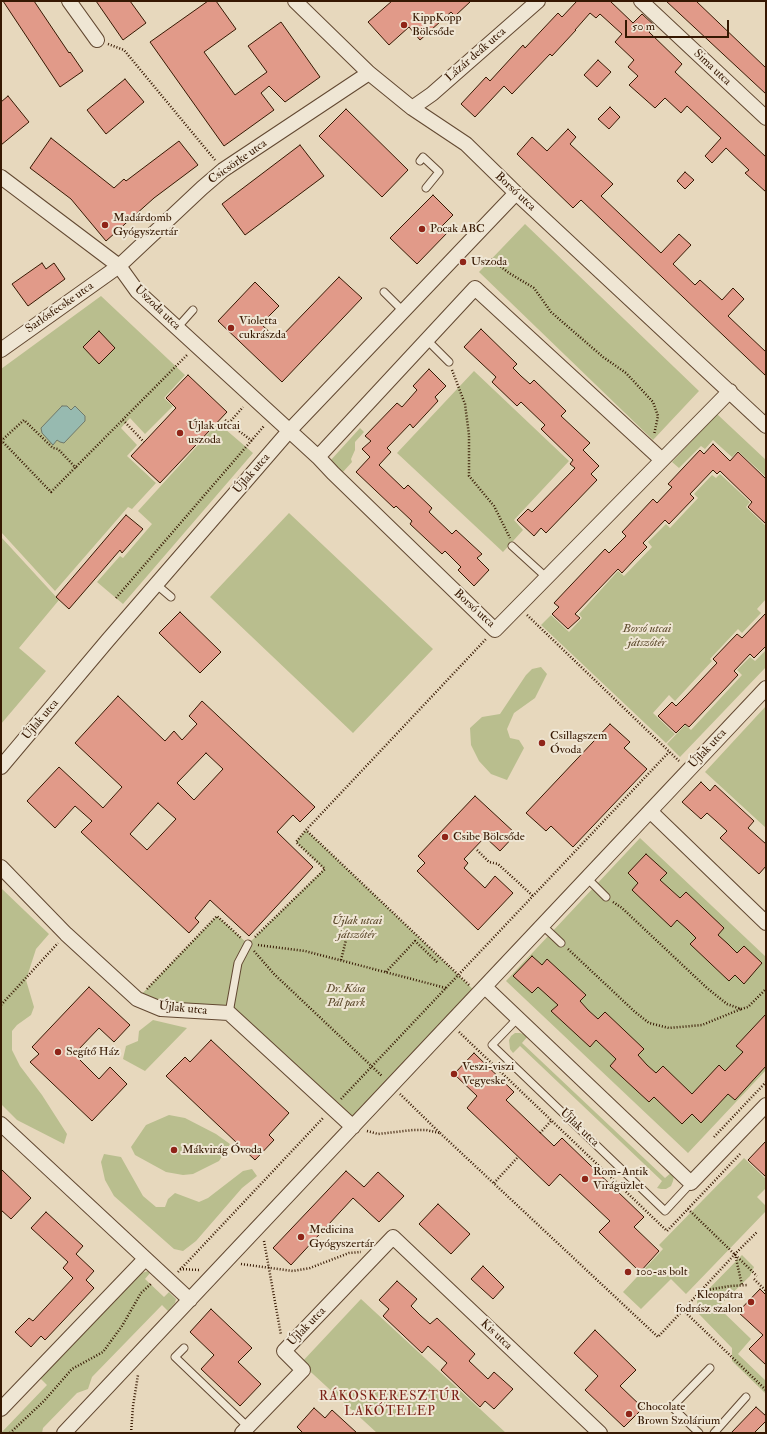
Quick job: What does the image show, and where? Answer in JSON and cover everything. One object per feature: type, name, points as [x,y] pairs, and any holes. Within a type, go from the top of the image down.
[{"type":"street","points":[[69,1],[97,40]]},
{"type":"street","name":"Borsó utca","points":[[294,1],[369,73],[412,108],[466,144],[516,193],[766,426]]},
{"type":"street","name":"Lázár deák utca","points":[[412,108],[432,94],[538,1]]},
{"type":"street","name":"Sima utca","points":[[641,1],[766,118]]},
{"type":"street","name":"Csicsörke utca","points":[[119,266],[206,191],[223,170],[369,73]]},
{"type":"street","name":"Uszoda utca","points":[[1,177],[119,266],[137,291],[289,431]]},
{"type":"street","name":"Újlak utca","points":[[1,767],[289,431],[516,193]]},
{"type":"street","name":"Sarlósfecske utca","points":[[1,350],[119,266]]},
{"type":"street","points":[[318,457],[475,288],[662,460]]},
{"type":"street","name":"Borsó utca","points":[[289,431],[318,457],[495,630],[730,391]]},
{"type":"street","name":"Újlak utca","points":[[64,1433],[766,688]]},
{"type":"street","points":[[650,810],[766,923]]},
{"type":"street","name":"Újlak utca","points":[[1,867],[66,934],[137,999],[161,1009],[228,1013]]},
{"type":"street","points":[[481,990],[518,1018],[692,1183]]},
{"type":"street","points":[[228,1013],[353,1127]]},
{"type":"street","name":"Újlak utca","points":[[692,1183],[766,1105]]},
{"type":"street","points":[[1,1124],[190,1300]]},
{"type":"street","name":"Újlak utca","points":[[249,1431],[303,1370],[284,1351],[393,1238]]},
{"type":"street","name":"Kis utca","points":[[393,1238],[600,1433]]},
{"type":"street","points":[[1,1409],[145,1259]]},
{"type":"lane","points":[[420,161],[424,157],[440,172],[426,188]]},
{"type":"lane","points":[[384,292],[403,312]]},
{"type":"lane","points":[[177,328],[193,310]]},
{"type":"lane","points":[[427,340],[450,362]]},
{"type":"lane","points":[[512,546],[546,577]]},
{"type":"lane","points":[[157,585],[171,597]]},
{"type":"lane","points":[[587,878],[606,896]]},
{"type":"lane","points":[[543,926],[561,943]]},
{"type":"lane","points":[[228,1013],[238,963],[248,944]]},
{"type":"lane","name":"Újlak utca","points":[[518,1018],[492,1045],[665,1211],[692,1183]]},
{"type":"lane","points":[[184,1348],[175,1357],[249,1431]]},
{"type":"lane","points":[[699,1433],[672,1407],[710,1368]]},
{"type":"lane","points":[[714,1433],[746,1397]]},
{"type":"path","points":[[97,40],[124,50],[223,170]]},
{"type":"path","points":[[491,259],[509,273],[534,288],[551,312],[603,357],[626,373],[653,402],[658,416],[653,440]]},
{"type":"path","points":[[76,468],[24,420],[1,441],[51,492],[76,468],[196,346]]},
{"type":"path","points":[[450,362],[465,404],[469,436],[470,476],[494,506],[509,534],[512,546]]},
{"type":"path","points":[[228,423],[252,397]]},
{"type":"path","points":[[116,598],[273,416]]},
{"type":"path","points":[[123,420],[144,442]]},
{"type":"path","points":[[225,420],[252,441]]},
{"type":"path","points":[[518,606],[688,770]]},
{"type":"path","points":[[248,944],[325,869],[296,842],[495,630]]},
{"type":"path","points":[[10,1433],[44,1401],[72,1370],[103,1352],[122,1326],[141,1293],[181,1269],[669,752]]},
{"type":"path","points":[[306,830],[458,975],[481,990]]},
{"type":"path","points":[[477,850],[489,862],[498,864],[532,896]]},
{"type":"path","points":[[606,896],[622,908],[707,988],[727,1004],[741,1008]]},
{"type":"path","points":[[137,999],[217,916],[248,944],[274,974],[392,1085],[440,1133],[658,1337],[757,1232]]},
{"type":"path","points":[[1,1005],[66,934]]},
{"type":"path","points":[[341,960],[347,936]]},
{"type":"path","points":[[386,972],[415,941],[438,963]]},
{"type":"path","points":[[561,943],[634,1011],[649,1023],[669,1028],[702,1025],[741,1008],[748,1007],[766,989]]},
{"type":"path","points":[[248,944],[304,951],[446,988]]},
{"type":"path","points":[[429,955],[433,951]]},
{"type":"path","points":[[713,1138],[766,1082]]},
{"type":"path","points":[[540,1133],[552,1120]]},
{"type":"path","points":[[353,1127],[378,1134],[413,1130],[426,1130],[440,1133]]},
{"type":"path","points":[[745,1149],[688,1209],[757,1276]]},
{"type":"path","points":[[494,1183],[518,1157]]},
{"type":"path","points":[[260,1225],[284,1351]]},
{"type":"path","points":[[166,1278],[171,1269],[217,1271],[242,1264],[293,1271],[310,1268],[349,1253],[366,1252],[376,1255]]},
{"type":"path","points":[[735,1254],[742,1285]]},
{"type":"path","points":[[754,1279],[766,1291]]},
{"type":"path","points":[[700,1291],[730,1286],[748,1285]]},
{"type":"path","points":[[683,1310],[766,1390]]},
{"type":"path","points":[[131,1433],[138,1374]]},
{"type":"green space","points":[[525,224],[699,391],[653,440],[479,272]]},
{"type":"green space","points":[[101,296],[185,375],[164,398],[173,406],[145,434],[130,418],[121,428],[137,445],[127,456],[156,483],[132,509],[128,507],[55,591],[1,532],[1,369]]},
{"type":"green space","points":[[474,371],[569,461],[514,520],[523,530],[503,552],[397,453]]},
{"type":"green space","points":[[717,414],[766,460],[766,477],[738,451],[732,457],[713,440],[705,449],[701,446],[679,468],[672,462]]},
{"type":"green space","points":[[218,423],[253,453],[123,604],[97,582],[120,556],[123,558],[152,524],[138,511]]},
{"type":"green space","points":[[360,428],[364,432],[355,442],[355,450],[351,459],[352,462],[342,473],[330,461]]},
{"type":"green space","name":"Borsó utcai játszótér","points":[[720,474],[750,502],[746,507],[766,526],[766,599],[757,609],[761,613],[742,633],[738,629],[710,659],[712,661],[675,701],[669,695],[653,713],[675,734],[666,743],[541,625],[551,615],[569,632],[582,618],[579,614],[618,571],[624,576],[652,547],[648,542],[666,524],[670,528],[698,498],[694,494],[712,475],[716,478]]},
{"type":"green space","points":[[289,513],[433,649],[353,733],[210,597]]},
{"type":"green space","points":[[1,537],[59,600],[19,648],[46,671],[1,724]]},
{"type":"green space","points":[[766,650],[766,667],[680,757],[667,744],[685,725],[691,730],[742,675],[737,670],[750,657],[755,661]]},
{"type":"green space","points":[[541,667],[547,674],[535,698],[514,713],[507,729],[510,738],[519,740],[524,748],[507,780],[491,774],[479,761],[471,745],[470,728],[482,717],[500,714],[526,675],[532,669]]},
{"type":"green space","points":[[766,706],[766,828],[705,772]]},
{"type":"green space","name":"Dr. Kósa Pál park","points":[[306,830],[478,994],[353,1127],[229,1013],[137,999],[217,916],[248,944],[324,869],[296,842]]},
{"type":"green space","points":[[640,838],[766,957],[766,1070],[688,1153],[506,981]]},
{"type":"green space","points":[[1,888],[49,934],[36,949],[26,980],[34,1007],[31,1015],[17,1025],[12,1031],[12,1050],[20,1066],[42,1095],[67,1134],[64,1144],[17,1120],[1,1104]]},
{"type":"green space","points":[[153,1020],[187,1028],[145,1071],[123,1059],[126,1046],[138,1041],[139,1031]]},
{"type":"green space","points":[[515,1033],[528,1036],[522,1043],[665,1178],[672,1172],[674,1176],[671,1186],[666,1189],[657,1188],[662,1181],[520,1046],[513,1053],[510,1049],[509,1040]]},
{"type":"green space","points":[[169,1115],[185,1118],[216,1134],[230,1144],[219,1161],[193,1174],[183,1175],[166,1172],[135,1155],[131,1147],[146,1125]]},
{"type":"green space","points":[[104,1154],[121,1157],[143,1196],[156,1207],[165,1207],[168,1199],[175,1193],[199,1202],[208,1198],[243,1171],[252,1169],[257,1176],[242,1188],[196,1241],[183,1251],[174,1249],[114,1196],[105,1180],[101,1162]]},
{"type":"green space","points":[[744,1158],[766,1179],[766,1188],[757,1197],[766,1206],[766,1211],[686,1294],[671,1279],[641,1309],[623,1292],[663,1249],[659,1245]]},
{"type":"green space","points":[[742,1255],[754,1267],[750,1276],[718,1307],[751,1339],[738,1354],[766,1381],[766,1394],[732,1361],[732,1348],[698,1313],[697,1301]]},
{"type":"green space","points":[[148,1271],[150,1273],[145,1279],[164,1297],[169,1292],[176,1299],[175,1303],[168,1311],[162,1305],[92,1377],[88,1389],[77,1393],[43,1428],[42,1433],[1,1433],[47,1385],[38,1376],[136,1275]]},
{"type":"green space","points":[[361,1299],[506,1433],[377,1433],[301,1363]]},
{"type":"water","points":[[62,406],[67,406],[71,410],[75,406],[85,416],[85,421],[64,443],[57,440],[53,445],[42,433],[41,428]]},
{"type":"building","points":[[3,1],[34,1],[83,71],[60,87]]},
{"type":"building","points":[[96,1],[130,1],[146,23],[123,40]]},
{"type":"building","points":[[208,1],[216,1],[236,29],[204,52],[235,95],[267,72],[248,46],[281,22],[320,77],[285,102],[269,86],[261,93],[274,110],[224,146],[150,42]]},
{"type":"building","name":"KippKopp Bölcsőde","points":[[392,1],[471,1],[455,16],[451,12],[420,40],[409,27],[389,45],[368,22]]},
{"type":"building","points":[[577,1],[610,1],[633,23],[642,14],[655,26],[649,32],[682,64],[675,72],[766,157],[766,192],[745,173],[749,170],[726,148],[712,163],[705,156],[721,138],[687,106],[681,113],[665,98],[655,108],[629,85],[638,76],[628,67],[634,60],[615,42],[622,34],[600,14],[596,18],[590,13],[552,56],[550,54],[512,94],[504,86],[475,117],[461,104],[486,77],[490,81],[523,45],[525,48],[558,13],[562,17]]},
{"type":"building","points":[[666,1],[696,1],[766,68],[766,94]]},
{"type":"building","points":[[598,60],[611,72],[597,87],[584,75]]},
{"type":"building","points":[[125,79],[144,102],[106,134],[87,110]]},
{"type":"building","points":[[8,96],[29,122],[1,145],[1,102]]},
{"type":"building","points":[[610,107],[620,117],[609,129],[598,119]]},
{"type":"building","points":[[346,109],[408,170],[382,197],[319,136]]},
{"type":"building","points":[[568,129],[576,137],[570,144],[613,184],[601,196],[661,253],[679,234],[691,245],[673,264],[695,285],[700,280],[722,300],[733,288],[744,299],[728,316],[766,352],[766,376],[581,200],[573,208],[517,154],[532,137],[547,151]]},
{"type":"building","points":[[51,138],[114,188],[124,179],[126,181],[179,141],[198,165],[154,198],[106,241],[71,199],[30,168]]},
{"type":"building","points":[[300,145],[324,176],[245,235],[222,204]]},
{"type":"building","points":[[685,172],[694,180],[685,189],[677,181]]},
{"type":"building","name":"Pocak ABC","points":[[433,195],[453,215],[442,226],[448,232],[417,264],[390,238]]},
{"type":"building","points":[[42,263],[46,269],[54,263],[65,279],[28,306],[12,284]]},
{"type":"building","points":[[339,277],[362,298],[282,382],[218,321],[255,282],[279,306],[261,324],[278,340]]},
{"type":"building","points":[[481,329],[517,364],[513,368],[521,376],[530,384],[534,380],[566,411],[561,416],[590,443],[583,450],[599,466],[591,474],[597,480],[546,533],[541,528],[534,536],[517,520],[528,509],[532,512],[575,468],[570,464],[573,460],[541,429],[545,425],[521,402],[517,406],[492,382],[496,377],[464,347]]},
{"type":"building","points":[[99,331],[115,348],[99,364],[83,347]]},
{"type":"building","points":[[429,369],[446,386],[435,397],[438,401],[413,428],[410,424],[387,448],[391,452],[379,465],[404,489],[408,485],[432,508],[429,512],[452,534],[456,530],[482,554],[477,558],[489,570],[474,586],[458,570],[461,567],[445,551],[442,554],[410,524],[412,521],[396,506],[394,508],[356,472],[370,457],[362,449],[371,441],[365,436],[397,403],[402,407],[417,390],[413,386]]},
{"type":"building","name":"Újlak utcai uszoda","points":[[188,375],[227,412],[160,483],[131,456],[176,408],[166,398]]},
{"type":"building","points":[[713,444],[730,461],[738,452],[766,479],[766,524],[748,507],[752,502],[720,471],[717,474],[713,470],[690,494],[694,498],[669,524],[665,520],[643,543],[647,547],[622,573],[618,569],[575,614],[580,618],[568,629],[552,614],[559,607],[554,603],[605,549],[609,553],[626,536],[622,532],[653,499],[657,503],[672,487],[668,484],[700,450],[704,454]]},
{"type":"building","points":[[126,515],[143,529],[122,553],[120,550],[69,609],[56,597]]},
{"type":"building","points":[[180,612],[221,652],[200,673],[159,633]]},
{"type":"building","points":[[766,613],[766,646],[754,658],[750,654],[734,671],[738,675],[689,727],[685,724],[676,733],[658,716],[672,702],[676,706],[717,663],[713,659],[737,634],[742,638]]},
{"type":"building","points":[[118,696],[165,741],[174,731],[182,740],[197,724],[189,716],[202,701],[315,807],[300,822],[293,815],[277,832],[313,867],[249,936],[210,900],[195,918],[199,922],[189,933],[81,832],[92,821],[75,806],[55,828],[27,801],[59,767],[103,808],[122,787],[75,743]],"holes":[[[206,753],[223,769],[194,800],[177,783]],[[158,803],[176,819],[147,850],[130,834]]]},
{"type":"building","points":[[610,724],[630,742],[624,748],[647,769],[573,847],[551,826],[546,831],[526,813]]},
{"type":"building","points":[[701,782],[710,791],[715,785],[754,821],[748,828],[766,844],[766,866],[759,874],[720,838],[727,831],[707,813],[701,819],[682,802]]},
{"type":"building","points":[[475,796],[516,834],[500,851],[485,837],[464,859],[468,863],[464,868],[485,888],[495,876],[513,893],[478,930],[417,871],[425,863],[418,856]]},
{"type":"building","points":[[646,854],[667,873],[660,880],[680,898],[686,892],[724,928],[718,935],[737,953],[744,946],[762,963],[744,984],[735,975],[729,981],[690,944],[696,938],[688,930],[677,920],[671,927],[632,890],[638,883],[628,873]]},
{"type":"building","points":[[532,956],[542,965],[547,959],[586,995],[580,1001],[598,1019],[605,1012],[644,1049],[638,1055],[656,1073],[663,1066],[692,1094],[719,1065],[725,1071],[743,1052],[736,1046],[766,1014],[766,1066],[735,1100],[728,1094],[701,1123],[692,1114],[682,1124],[654,1097],[649,1102],[610,1066],[616,1059],[596,1040],[590,1047],[551,1011],[558,1005],[538,987],[532,993],[513,976]]},
{"type":"building","name":"Segítő Ház","points":[[89,987],[130,1025],[114,1042],[99,1028],[78,1050],[82,1054],[78,1058],[99,1079],[110,1067],[127,1084],[92,1121],[30,1062],[39,1054],[32,1047]]},
{"type":"building","points":[[211,1040],[289,1113],[269,1135],[274,1140],[255,1160],[166,1076],[185,1057],[190,1062]]},
{"type":"building","points":[[474,1053],[514,1092],[506,1100],[554,1146],[562,1138],[644,1217],[634,1227],[659,1251],[640,1272],[599,1232],[610,1221],[560,1174],[549,1186],[467,1108],[477,1096],[454,1074]]},
{"type":"building","points":[[766,1141],[766,1177],[748,1160]]},
{"type":"building","points":[[1,1169],[31,1198],[11,1219],[1,1210]]},
{"type":"building","points":[[346,1171],[364,1187],[378,1172],[404,1196],[379,1222],[353,1198],[291,1265],[273,1248]]},
{"type":"building","points":[[438,1204],[470,1234],[451,1254],[419,1224]]},
{"type":"building","points":[[46,1212],[83,1246],[76,1254],[94,1271],[86,1280],[94,1288],[45,1340],[41,1336],[31,1347],[15,1332],[29,1318],[33,1321],[73,1278],[63,1268],[68,1262],[31,1228]]},
{"type":"building","points":[[483,1266],[504,1287],[493,1299],[471,1279]]},
{"type":"building","points":[[397,1281],[417,1299],[411,1306],[420,1315],[430,1324],[437,1318],[475,1354],[469,1361],[488,1379],[494,1372],[513,1389],[494,1409],[485,1401],[480,1407],[441,1370],[447,1363],[428,1346],[422,1353],[383,1316],[389,1309],[379,1300]]},
{"type":"building","points":[[760,1289],[766,1295],[766,1365],[749,1349],[763,1335],[738,1312]]},
{"type":"building","points":[[211,1309],[252,1348],[238,1362],[261,1384],[240,1406],[201,1369],[214,1355],[190,1332]]},
{"type":"building","points":[[595,1330],[636,1370],[620,1386],[643,1408],[624,1427],[585,1390],[598,1376],[574,1353]]},
{"type":"building","points":[[756,1407],[766,1416],[766,1421],[754,1433],[731,1433]]},
{"type":"building","points":[[314,1408],[325,1418],[332,1410],[357,1433],[303,1433],[297,1427]]},
{"type":"place","name":"KippKopp Bölcsőde","points":[[404,25]]},
{"type":"place","name":"Madárdomb Gyógyszertár","points":[[105,225]]},
{"type":"place","name":"Pocak ABC","points":[[422,229]]},
{"type":"place","name":"Uszoda","points":[[463,262]]},
{"type":"place","name":"Violetta cukrászda","points":[[231,328]]},
{"type":"place","name":"Újlak utcai uszoda","points":[[180,433]]},
{"type":"place","name":"Csillagszem Óvoda","points":[[542,743]]},
{"type":"place","name":"Csibe Bölcsőde","points":[[445,837]]},
{"type":"place","name":"Segítő Ház","points":[[58,1052]]},
{"type":"place","name":"Veszi-viszi Vegyeske","points":[[454,1074]]},
{"type":"place","name":"Mákvirág Óvoda","points":[[174,1150]]},
{"type":"place","name":"Rom-Antik Virágüzlet","points":[[585,1179]]},
{"type":"place","name":"Medicina Gyógyszertár","points":[[301,1237]]},
{"type":"place","name":"100-as bolt","points":[[628,1272]]},
{"type":"place","name":"Kleopátra fodrász szalon","points":[[751,1302]]},
{"type":"place","name":"Chocolate Brown Szolárium","points":[[629,1414]]},
{"type":"district","name":"RÁKOSKERESZTÚR LAKÓTELEP","points":[[390,1404]]},
{"type":"park label","name":"Újlak utcai játszótér","points":[[357,928]]}]
